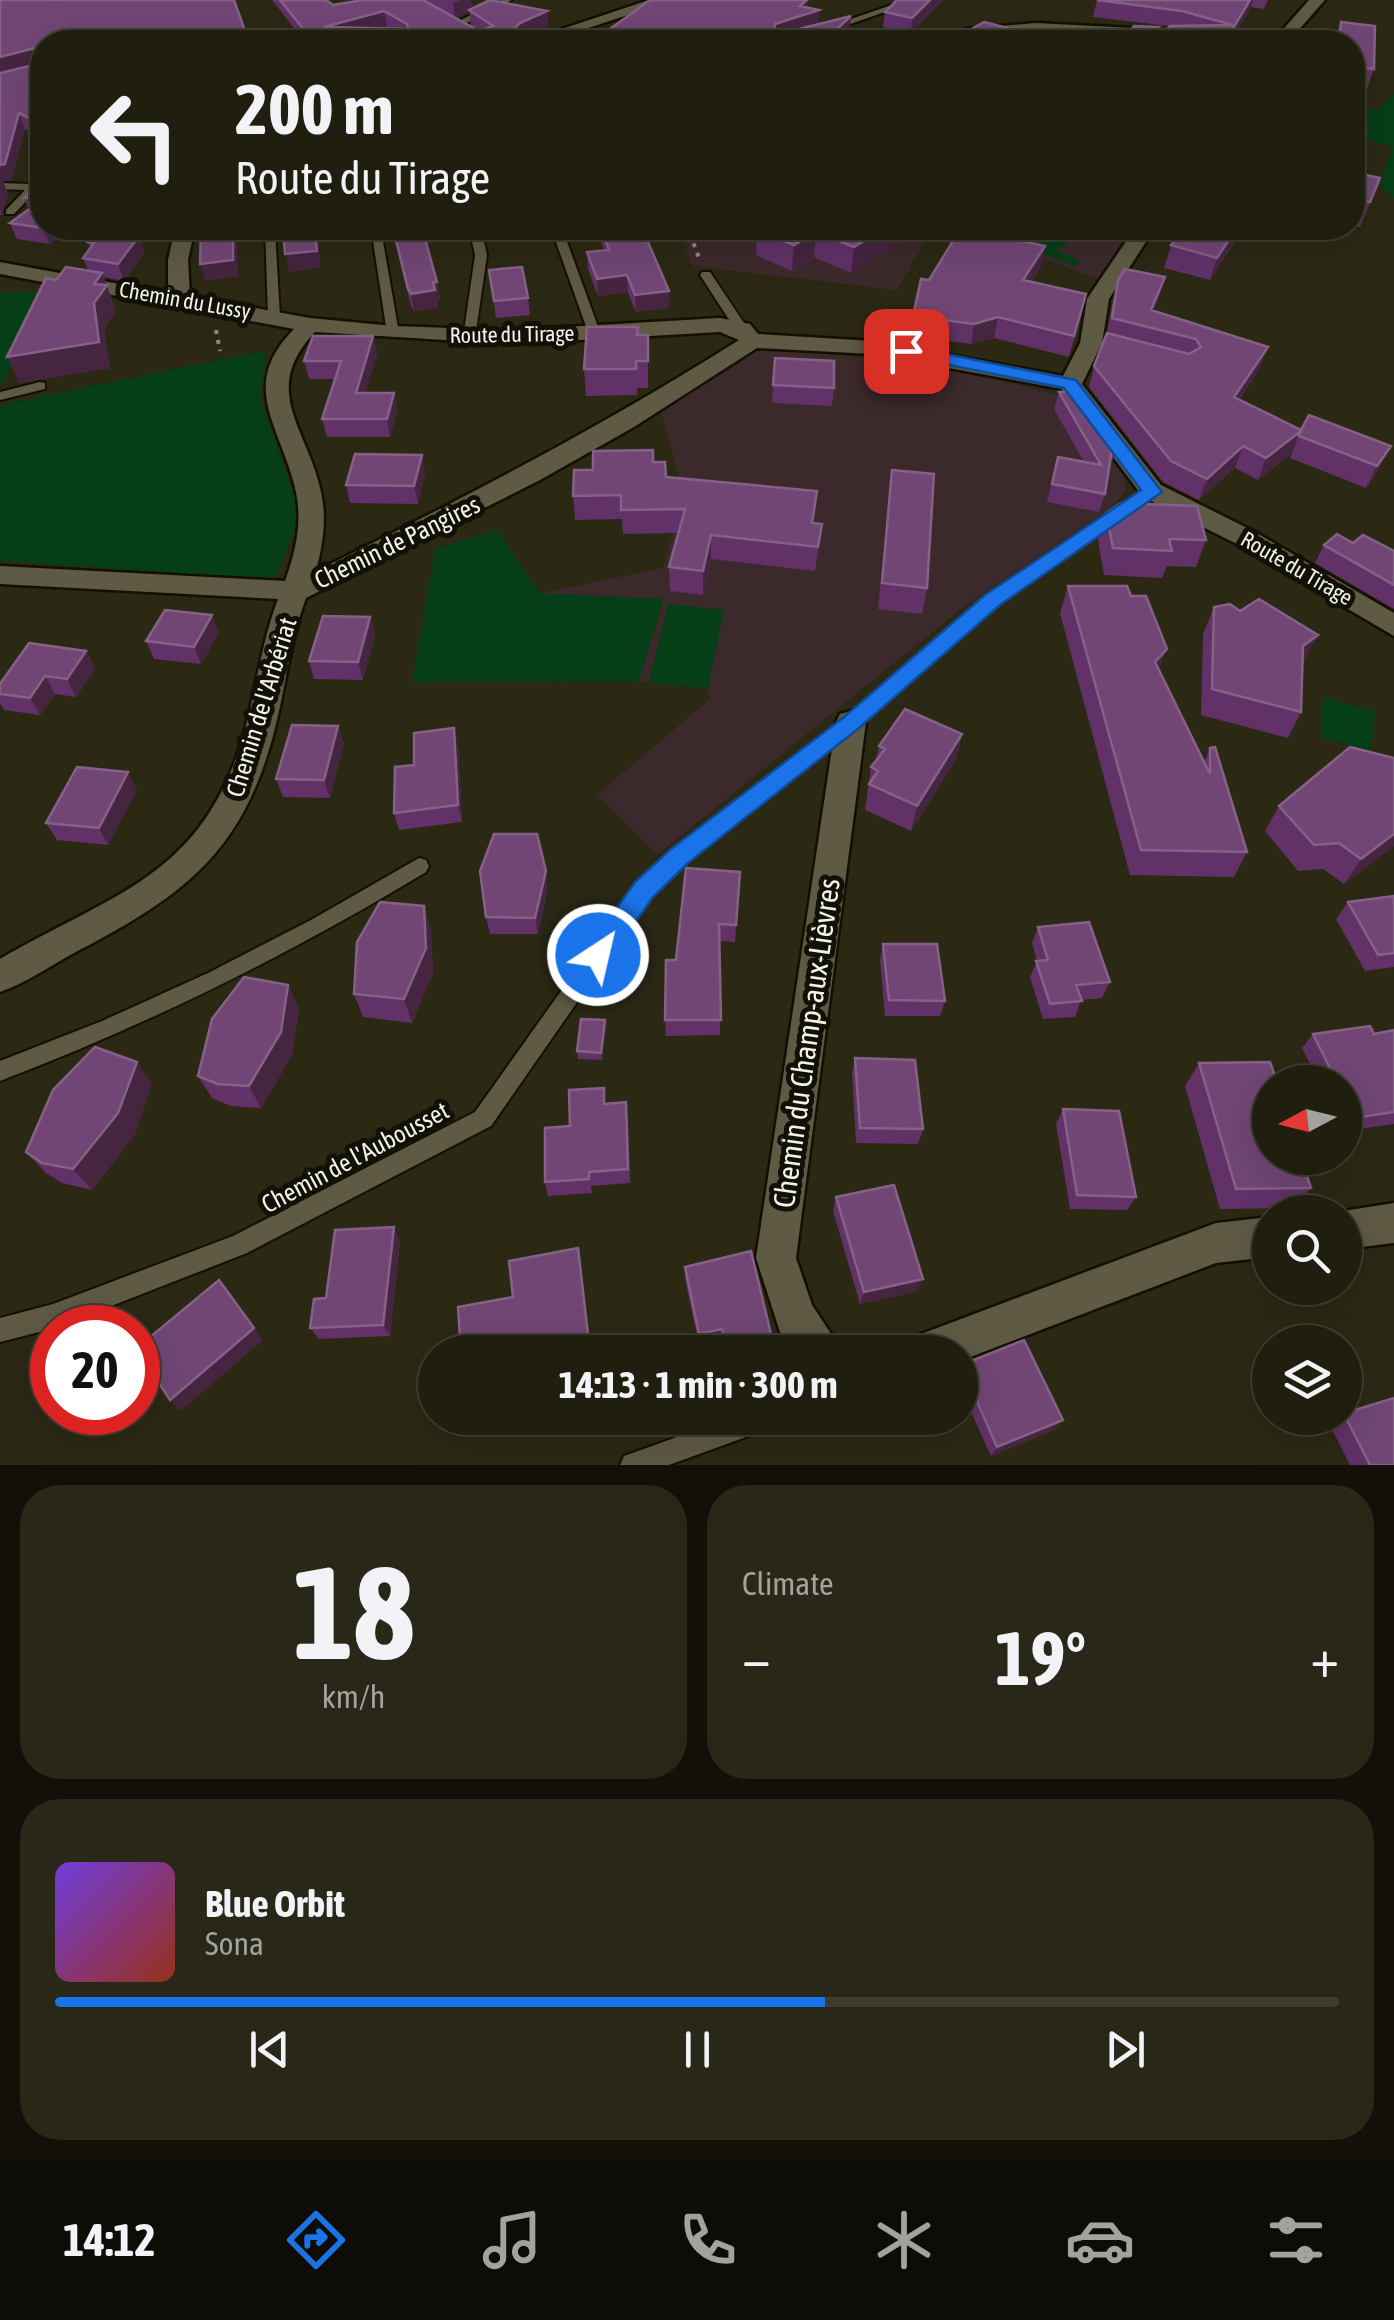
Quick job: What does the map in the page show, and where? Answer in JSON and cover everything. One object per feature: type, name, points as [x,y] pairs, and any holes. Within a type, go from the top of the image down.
[{"type":"street","points":[[570,30],[665,0]]},
{"type":"street","points":[[1291,30],[1317,0]]},
{"type":"street","points":[[1073,30],[1074,16],[1080,6]]},
{"type":"street","points":[[179,299],[178,260],[182,240]]},
{"type":"street","points":[[1070,384],[1100,345],[1098,299],[1137,240]]},
{"type":"street","name":"Chemin du Lussy","points":[[0,268],[310,325]]},
{"type":"street","name":"Route du Tirage","points":[[310,325],[469,338],[692,325],[747,335],[940,356],[1070,384],[1152,492],[1246,538],[1394,626]]},
{"type":"street","name":"Chemin de l'Arbériat","points":[[10,962],[129,906],[193,861],[234,802],[262,719],[274,649],[298,591],[312,518],[297,452],[274,405],[276,372],[290,341],[310,325]]},
{"type":"street","name":"Chemin de Pangires","points":[[0,576],[298,591],[531,475],[695,380],[747,335]]},
{"type":"street","name":"Chemin du Champ-aux-Lièvres","points":[[809,1335],[796,1318],[776,1258],[852,722]]},
{"type":"street","points":[[1362,1227],[1394,1223]]},
{"type":"street","points":[[973,1335],[1216,1244],[1252,1239]]},
{"type":"lane","points":[[456,26],[508,0]]},
{"type":"lane","points":[[821,30],[915,0]]},
{"type":"lane","points":[[444,19],[464,30]]},
{"type":"lane","points":[[0,186],[30,184]]},
{"type":"lane","points":[[10,212],[30,191]]},
{"type":"lane","points":[[270,240],[274,316]]},
{"type":"lane","points":[[377,240],[392,333]]},
{"type":"lane","points":[[469,338],[480,255],[477,240]]},
{"type":"lane","points":[[560,240],[594,332]]},
{"type":"lane","points":[[706,275],[747,335]]},
{"type":"lane","points":[[0,396],[40,386]]},
{"type":"lane","name":"Chemin de l'Aubousset","points":[[0,1330],[53,1316],[240,1245],[483,1118],[644,890],[680,856],[852,722],[993,600],[1152,492]]},
{"type":"lane","points":[[0,1071],[95,1036],[208,986],[330,922],[419,866]]},
{"type":"lane","points":[[633,1465],[717,1435]]},
{"type":"path","points":[[693,240],[706,275]]},
{"type":"shaded area","points":[[683,240],[926,240],[897,290],[692,266]]},
{"type":"shaded area","points":[[994,240],[1137,240],[1109,283]]},
{"type":"shaded area","points":[[763,347],[952,367],[1057,395],[1122,474],[1127,488],[1115,505],[966,605],[657,855],[597,795],[710,699],[708,689],[639,681],[540,593],[663,568],[684,496],[660,407]]},
{"type":"green space","points":[[1394,93],[1394,198],[1379,186],[1393,147],[1365,139],[1370,109],[1380,110]]},
{"type":"green space","points":[[1006,240],[1072,240],[1057,251],[1081,261],[1075,266]]},
{"type":"green space","points":[[47,291],[1,387],[0,387],[0,293]]},
{"type":"green space","points":[[267,350],[260,398],[301,514],[275,580],[0,561],[0,405]]},
{"type":"green space","points":[[497,530],[540,593],[664,599],[639,681],[412,682],[435,548]]},
{"type":"green space","points":[[668,604],[724,610],[708,689],[649,682]]},
{"type":"green space","points":[[1323,697],[1375,711],[1371,751],[1320,737]]},
{"type":"building","points":[[0,0],[234,0],[245,30],[30,30],[30,49],[0,57]]},
{"type":"building","points":[[280,0],[326,0],[333,5],[363,0],[423,0],[477,30],[304,30]],"holes":[[[384,11],[407,24],[408,29],[324,27]]]},
{"type":"building","points":[[490,0],[547,11],[513,30],[482,30],[493,26],[469,10]]},
{"type":"building","points":[[650,0],[807,0],[800,6],[819,10],[775,24],[774,30],[609,30]]},
{"type":"building","points":[[897,0],[930,0],[912,18],[885,12]]},
{"type":"building","points":[[1097,0],[1250,0],[1232,30],[1167,30],[1170,26],[1233,25],[1182,11]]},
{"type":"building","points":[[851,16],[836,30],[795,30]]},
{"type":"building","points":[[984,22],[1015,30],[970,30]]},
{"type":"building","points":[[1341,22],[1375,26],[1374,69],[1365,68],[1365,30],[1340,30]]},
{"type":"building","points":[[1134,26],[1158,27],[1153,30],[1130,30]]},
{"type":"building","points":[[30,66],[30,118],[19,113],[5,164],[0,165],[0,73]]},
{"type":"building","points":[[1365,175],[1380,178],[1370,202],[1365,201]]},
{"type":"building","points":[[30,209],[30,226],[10,223]]},
{"type":"building","points":[[136,240],[118,264],[83,258],[94,243],[88,242]]},
{"type":"building","points":[[201,240],[233,240],[233,260],[200,264]]},
{"type":"building","points":[[284,240],[316,240],[317,251],[285,254]]},
{"type":"building","points":[[396,240],[425,240],[437,282],[433,282],[435,290],[411,294]]},
{"type":"building","points":[[605,240],[647,240],[669,291],[635,295],[627,275],[597,279],[587,252],[609,250]]},
{"type":"building","points":[[836,240],[865,240],[854,247]]},
{"type":"building","points":[[954,240],[1017,240],[1045,246],[1023,280],[1086,294],[1074,336],[998,317],[974,324],[913,316],[921,279],[929,280]]},
{"type":"building","points":[[1175,240],[1229,240],[1217,258],[1171,245]]},
{"type":"building","points":[[66,267],[102,273],[94,284],[107,285],[94,303],[99,342],[7,357],[46,278],[56,280]]},
{"type":"building","points":[[522,267],[528,298],[494,301],[489,270]]},
{"type":"building","points":[[1125,269],[1165,277],[1151,310],[1268,347],[1234,397],[1301,430],[1309,415],[1391,446],[1377,466],[1299,436],[1301,431],[1266,458],[1243,446],[1207,479],[1171,461],[1094,366],[1107,333],[1189,354],[1201,347],[1196,339],[1112,318],[1118,280]]},
{"type":"building","points":[[587,327],[638,327],[637,335],[648,335],[648,361],[636,361],[636,369],[584,369]]},
{"type":"building","points":[[313,336],[373,336],[356,393],[394,393],[387,419],[322,419],[341,361],[304,361]]},
{"type":"building","points":[[775,358],[834,361],[834,388],[773,385]]},
{"type":"building","points":[[1076,391],[1118,444],[1113,442],[1105,494],[1052,484],[1058,457],[1101,465],[1059,392]]},
{"type":"building","points":[[653,450],[653,462],[665,462],[666,477],[817,491],[812,523],[822,524],[818,547],[711,535],[703,571],[669,567],[685,509],[621,510],[621,495],[573,496],[574,470],[593,470],[593,451]]},
{"type":"building","points":[[355,454],[422,455],[414,486],[346,485]]},
{"type":"building","points":[[892,470],[934,474],[927,588],[882,583]]},
{"type":"building","points":[[1121,503],[1197,506],[1206,540],[1169,539],[1172,551],[1113,548],[1106,513]]},
{"type":"building","points":[[1337,534],[1353,543],[1363,535],[1394,551],[1394,585],[1324,545]]},
{"type":"building","points":[[1068,586],[1127,586],[1131,596],[1146,596],[1167,649],[1155,662],[1210,774],[1210,748],[1215,747],[1247,852],[1141,850]]},
{"type":"building","points":[[1259,599],[1318,635],[1303,646],[1301,712],[1212,689],[1214,607],[1230,604],[1240,611]]},
{"type":"building","points":[[165,610],[212,615],[194,647],[146,641]]},
{"type":"building","points":[[323,616],[370,617],[358,662],[309,661]]},
{"type":"building","points":[[29,643],[86,651],[67,679],[45,676],[30,698],[0,694],[0,684]]},
{"type":"building","points":[[905,709],[962,734],[917,806],[869,784],[878,771],[871,767],[885,749],[879,746]]},
{"type":"building","points":[[292,725],[338,726],[324,780],[276,779]]},
{"type":"building","points":[[454,728],[458,805],[394,813],[395,767],[414,765],[414,733]]},
{"type":"building","points":[[1350,747],[1394,758],[1394,834],[1361,859],[1339,843],[1314,845],[1279,806]]},
{"type":"building","points":[[77,767],[128,772],[99,828],[46,823]]},
{"type":"building","points":[[494,834],[537,834],[546,871],[535,918],[486,917],[480,871]]},
{"type":"building","points":[[686,868],[740,872],[736,925],[719,924],[721,1020],[665,1020],[666,960],[676,960]]},
{"type":"building","points":[[1394,896],[1394,953],[1378,955],[1348,902]]},
{"type":"building","points":[[380,902],[424,906],[426,948],[404,999],[354,994],[357,942]]},
{"type":"building","points":[[1089,922],[1110,982],[1076,985],[1082,1001],[1050,1004],[1036,961],[1048,960],[1038,927]]},
{"type":"building","points":[[883,944],[937,944],[945,1001],[889,1000]]},
{"type":"building","points":[[244,977],[288,985],[281,1032],[249,1086],[217,1084],[198,1076],[212,1019]]},
{"type":"building","points":[[581,1019],[605,1020],[601,1053],[577,1051]]},
{"type":"building","points":[[1370,1026],[1374,1034],[1394,1030],[1394,1112],[1362,1117],[1362,1065],[1328,1065],[1313,1034]]},
{"type":"building","points":[[95,1047],[137,1062],[118,1113],[73,1169],[42,1163],[26,1152],[53,1090]]},
{"type":"building","points":[[855,1058],[915,1060],[923,1129],[860,1128]]},
{"type":"building","points":[[1270,1062],[1271,1065],[1252,1065],[1252,1175],[1307,1175],[1311,1188],[1236,1189],[1199,1063]]},
{"type":"building","points":[[604,1088],[604,1104],[626,1102],[628,1169],[589,1172],[589,1179],[545,1182],[545,1128],[570,1126],[569,1090]]},
{"type":"building","points":[[1063,1109],[1119,1111],[1136,1197],[1077,1195]]},
{"type":"building","points":[[894,1185],[923,1279],[864,1292],[836,1197]]},
{"type":"building","points":[[394,1227],[383,1325],[310,1328],[314,1299],[326,1298],[335,1230]]},
{"type":"building","points":[[578,1248],[588,1334],[460,1335],[458,1307],[513,1297],[509,1261]]},
{"type":"building","points":[[751,1251],[771,1334],[724,1335],[722,1329],[699,1334],[685,1267]]},
{"type":"building","points":[[219,1280],[254,1328],[170,1400],[160,1385],[160,1329]]},
{"type":"building","points":[[1024,1340],[1063,1420],[997,1447],[978,1404],[978,1358]]},
{"type":"building","points":[[1394,1398],[1394,1465],[1370,1465],[1355,1435],[1362,1435],[1362,1408]]},
{"type":"route","points":[[598,955],[644,890],[680,856],[852,722],[993,600],[1154,489],[1131,469],[1070,384],[906,351]]}]
